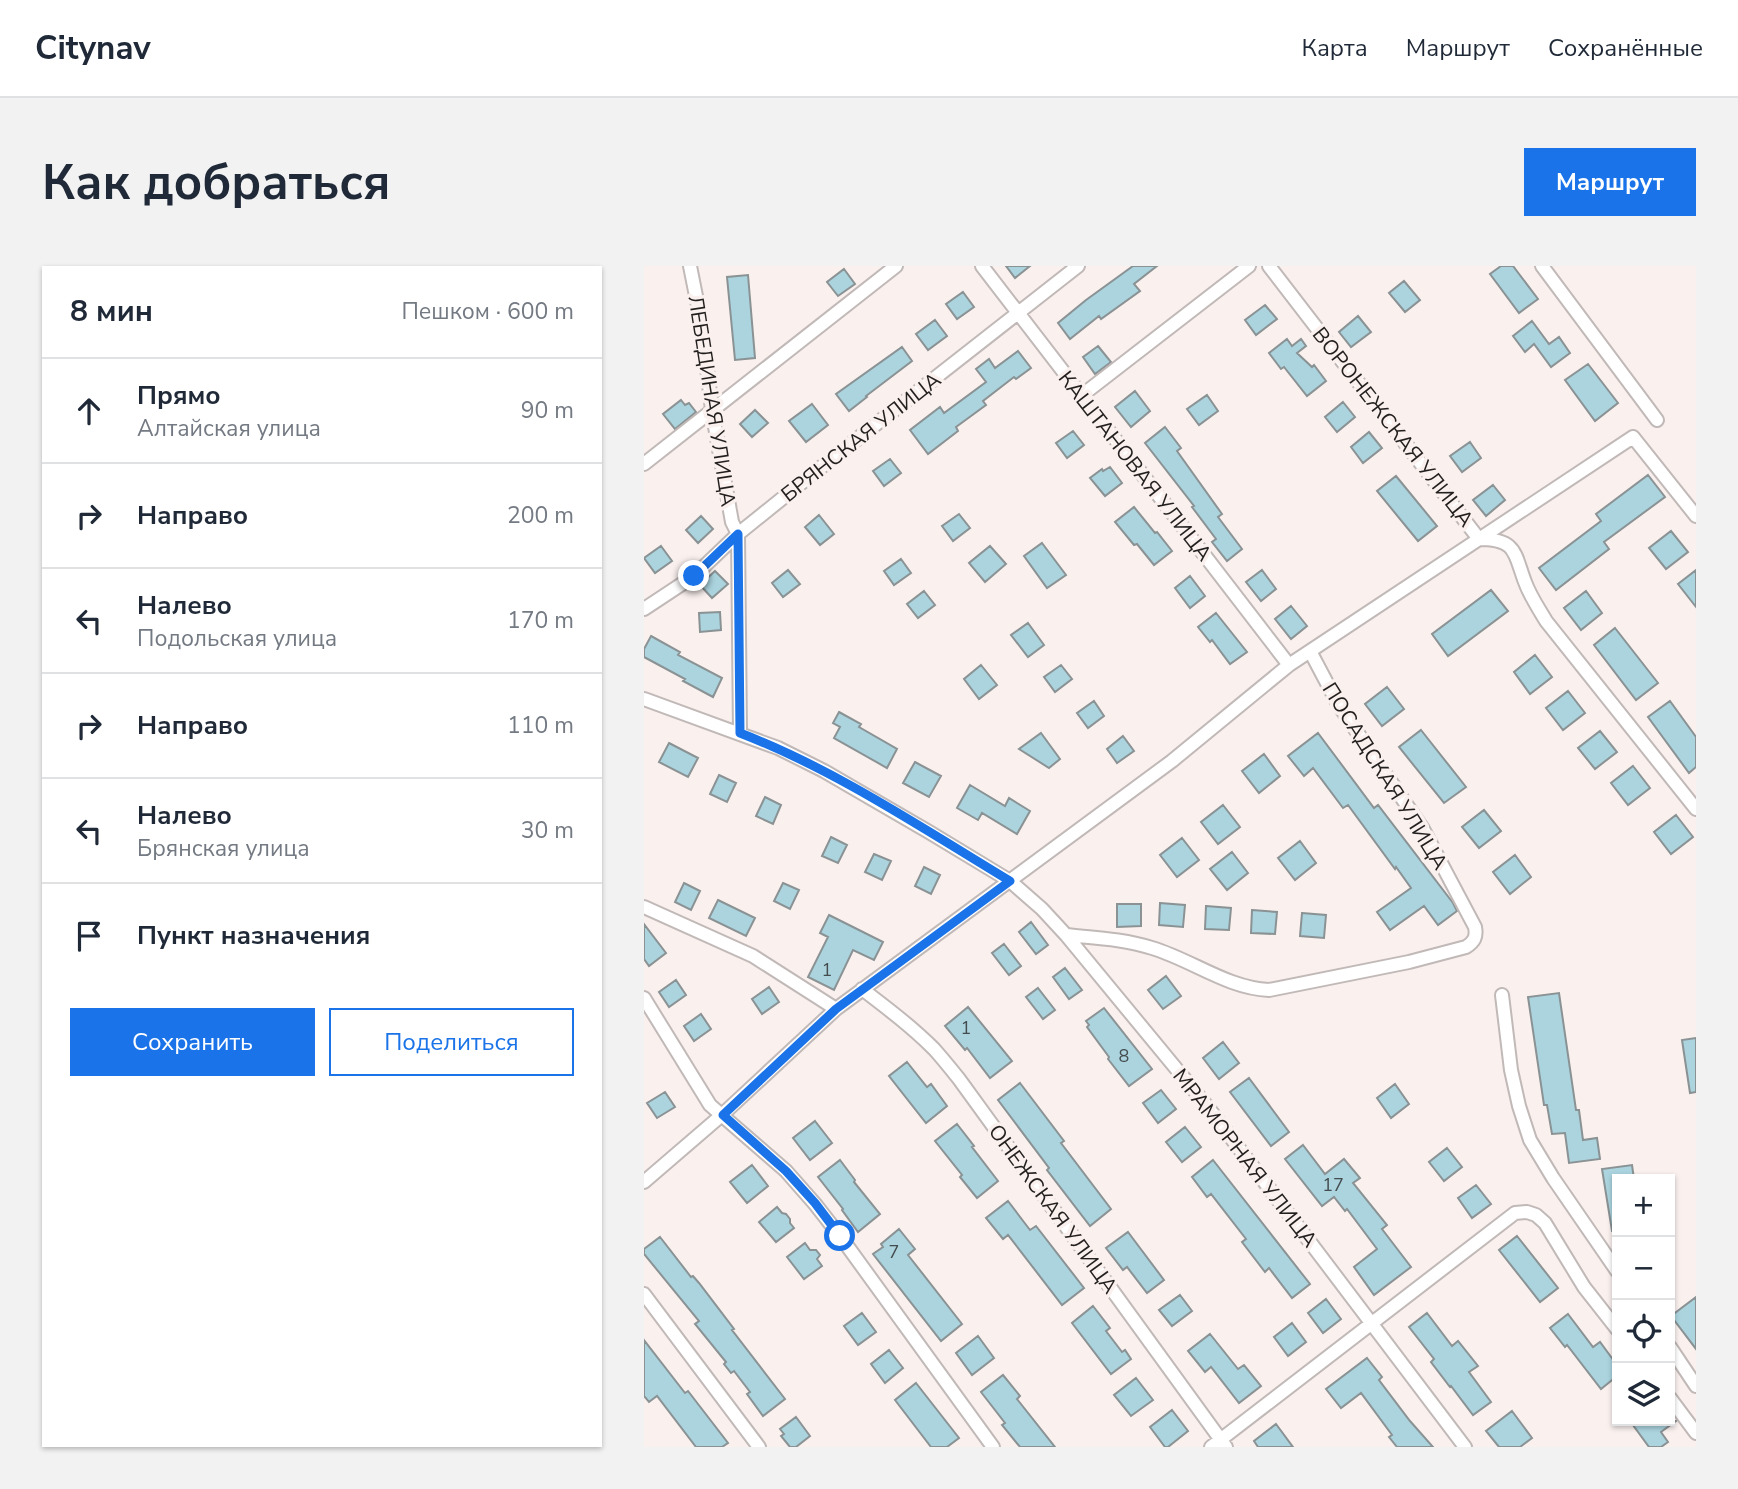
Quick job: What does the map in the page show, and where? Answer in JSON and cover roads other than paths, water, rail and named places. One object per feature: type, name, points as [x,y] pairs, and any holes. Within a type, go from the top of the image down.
[{"type":"street","name":"ЛЕБЕДИНАЯ УЛИЦА","points":[[690,266],[702,326],[712,410],[732,522],[738,534],[740,733]]},
{"type":"street","points":[[644,464],[896,266]]},
{"type":"street","name":"КАШТАНОВАЯ УЛИЦА","points":[[982,266],[1289,665]]},
{"type":"street","name":"БРЯНСКАЯ УЛИЦА","points":[[644,609],[694,576],[738,534],[1078,266]]},
{"type":"street","points":[[1081,396],[1249,266]]},
{"type":"street","name":"ВОРОНЕЖСКАЯ УЛИЦА","points":[[1269,266],[1479,539],[1501,540],[1509,546],[1546,621],[1696,809]]},
{"type":"street","points":[[1542,266],[1657,419]]},
{"type":"street","points":[[644,1182],[723,1115],[836,1009],[1172,761],[1289,665],[1633,437],[1696,516]]},
{"type":"street","name":"ПОСАДСКАЯ УЛИЦА","points":[[1066,935],[1113,939],[1152,948],[1233,983],[1269,990],[1409,962],[1471,944],[1475,938],[1475,927],[1423,829],[1338,704],[1310,651]]},
{"type":"street","name":"МРАМОРНАЯ УЛИЦА","points":[[644,699],[778,748],[824,771],[1010,881],[1042,909],[1207,1106],[1465,1447]]},
{"type":"street","points":[[644,907],[753,956],[836,1009]]},
{"type":"street","name":"ОНЕЖСКАЯ УЛИЦА","points":[[862,989],[919,1034],[959,1079],[1219,1445]]},
{"type":"street","points":[[1502,995],[1511,1070],[1530,1140],[1612,1264]]},
{"type":"street","points":[[644,998],[710,1105],[786,1171],[815,1203],[993,1447]]},
{"type":"street","points":[[1219,1445],[1515,1213],[1527,1212],[1536,1215],[1545,1223],[1584,1287],[1612,1323]]},
{"type":"street","points":[[644,1294],[759,1447]]},
{"type":"street","points":[[1675,1354],[1696,1385]]},
{"type":"street","points":[[1675,1405],[1696,1433]]}]
